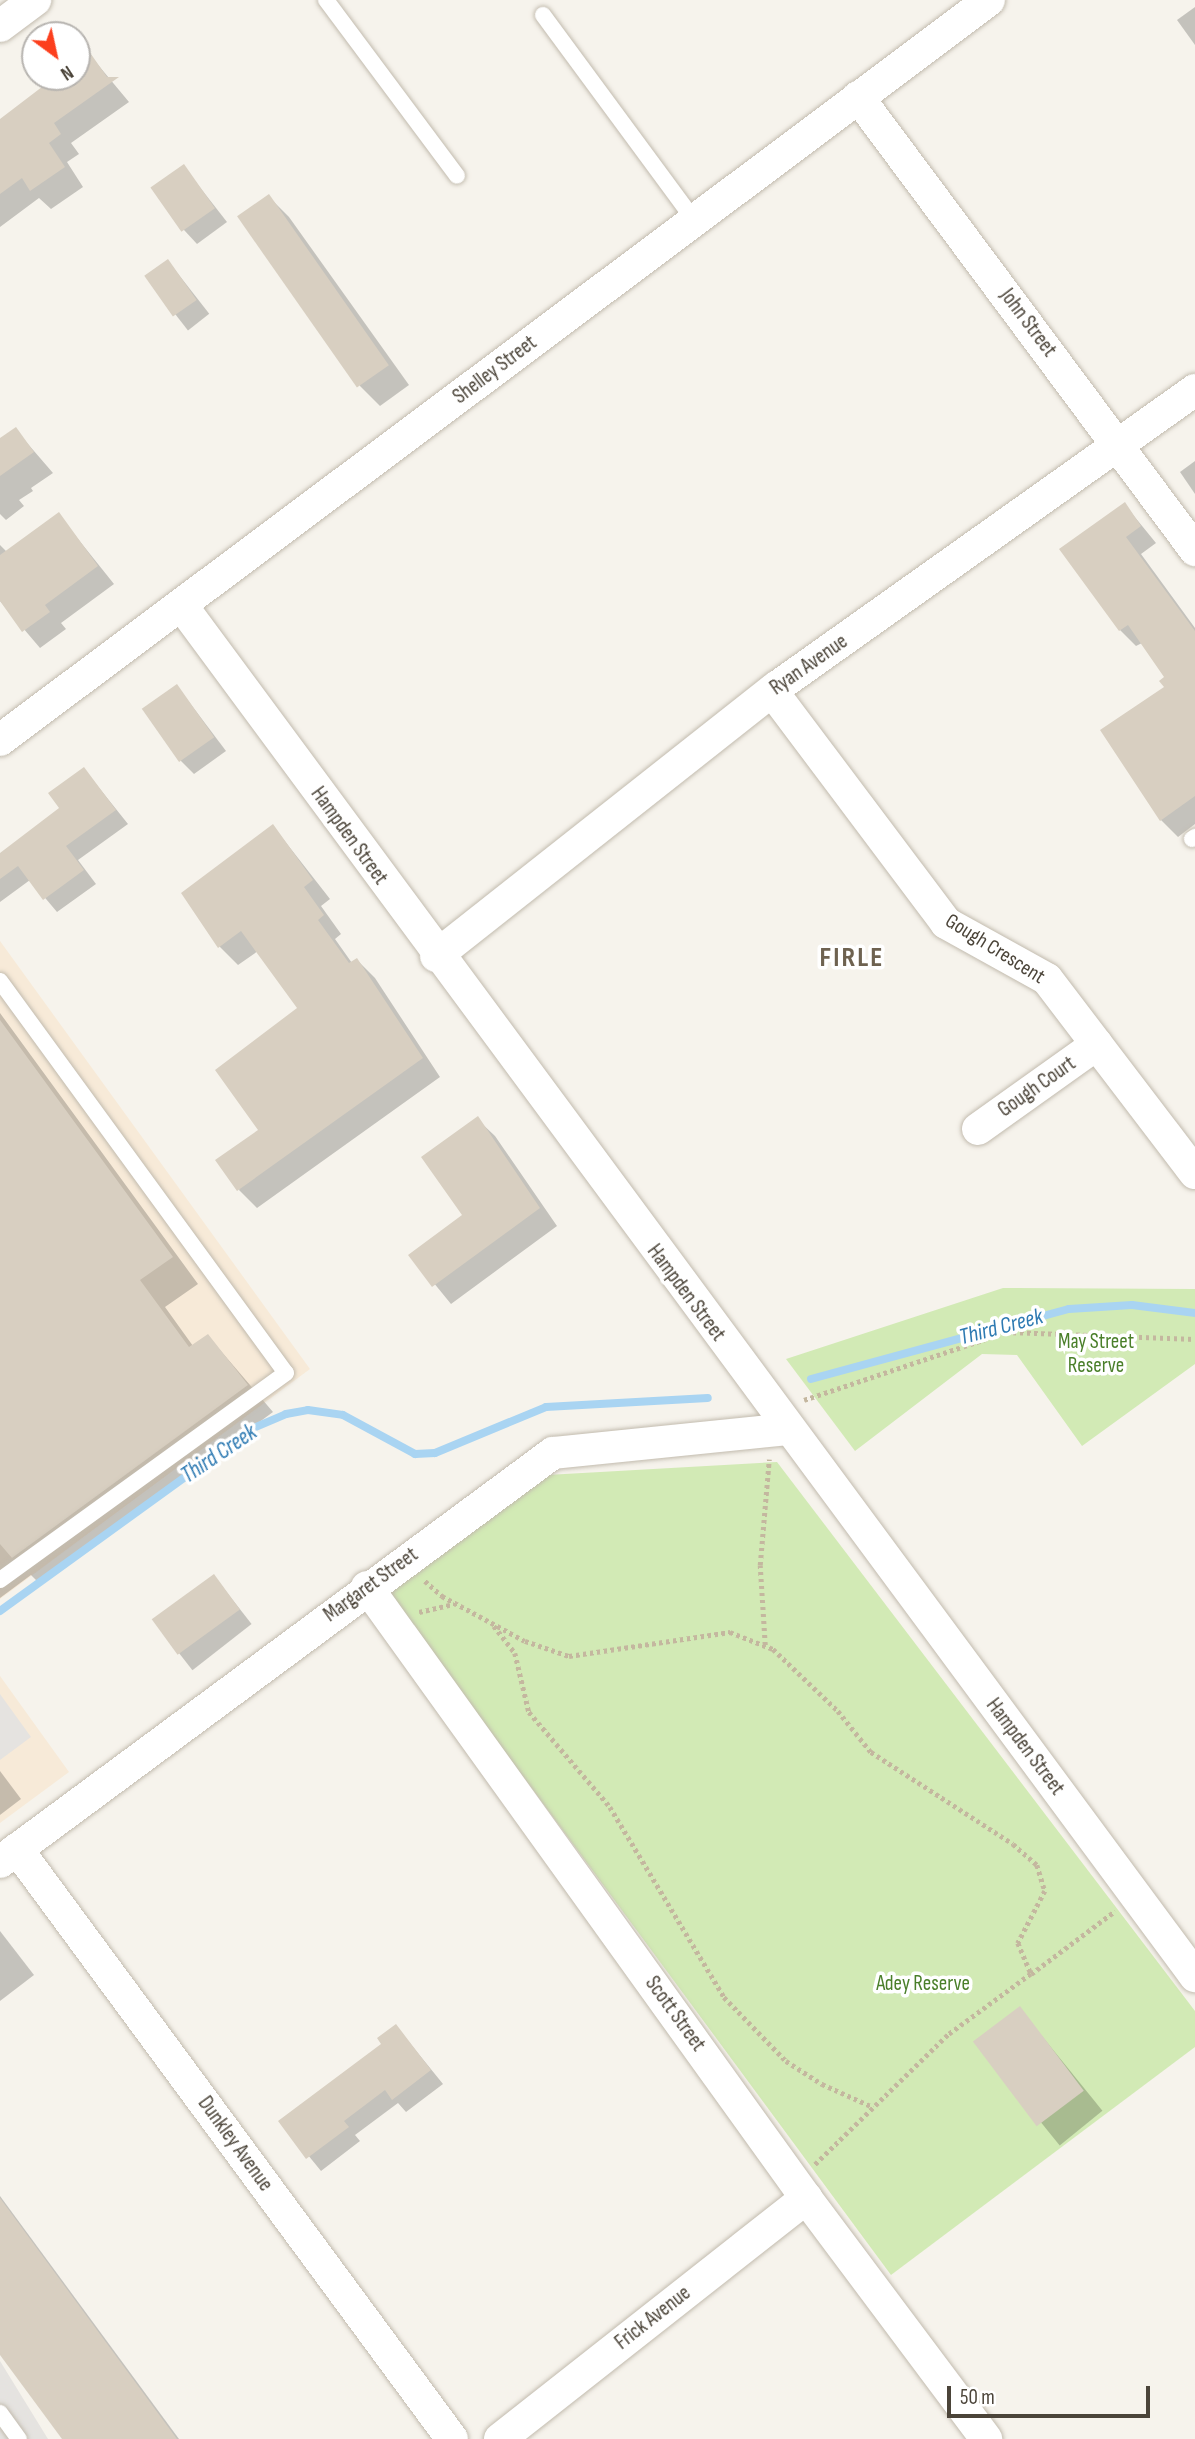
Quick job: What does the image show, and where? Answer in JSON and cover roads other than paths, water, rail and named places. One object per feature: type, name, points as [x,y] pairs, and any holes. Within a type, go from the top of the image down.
[{"type":"street","points":[[0,26],[35,0]]},
{"type":"street","name":"Shelley Street","points":[[0,740],[989,0]]},
{"type":"street","name":"John Street","points":[[858,97],[1195,550]]},
{"type":"street","name":"Ryan Avenue","points":[[436,956],[772,691],[1120,447],[1195,390]]},
{"type":"street","name":"Hampden Street","points":[[181,606],[436,956],[1195,1976]]},
{"type":"street","name":"Gough Crescent","points":[[772,691],[946,923],[1047,979],[1195,1172]]},
{"type":"street","name":"Gough Court","points":[[978,1129],[1097,1044]]},
{"type":"street","name":"Margaret Street","points":[[9,1855],[407,1557],[553,1453],[782,1420]]},
{"type":"street","name":"Scott Street","points":[[367,1587],[397,1625],[803,2193],[986,2439]]},
{"type":"street","name":"Dunkley Avenue","points":[[9,1855],[452,2439]]},
{"type":"street","name":"Frick Avenue","points":[[500,2439],[803,2193]]},
{"type":"lane","points":[[326,0],[457,176]]},
{"type":"lane","points":[[543,15],[694,220]]},
{"type":"lane","points":[[0,981],[286,1373],[0,1580]]},
{"type":"lane","points":[[0,2413],[16,2438]]},
{"type":"waterway","name":"Third Creek","points":[[811,1379],[1069,1309],[1132,1305],[1195,1313]]},
{"type":"waterway","name":"Third Creek","points":[[0,1611],[251,1429],[286,1414],[308,1410],[343,1415],[415,1454],[435,1453],[546,1407],[708,1398]]},
{"type":"district","name":"FIRLE","points":[[852,958]]},
{"type":"park label","name":"May Street Reserve","points":[[1096,1354]]},
{"type":"park label","name":"Adey Reserve","points":[[923,1984]]}]
